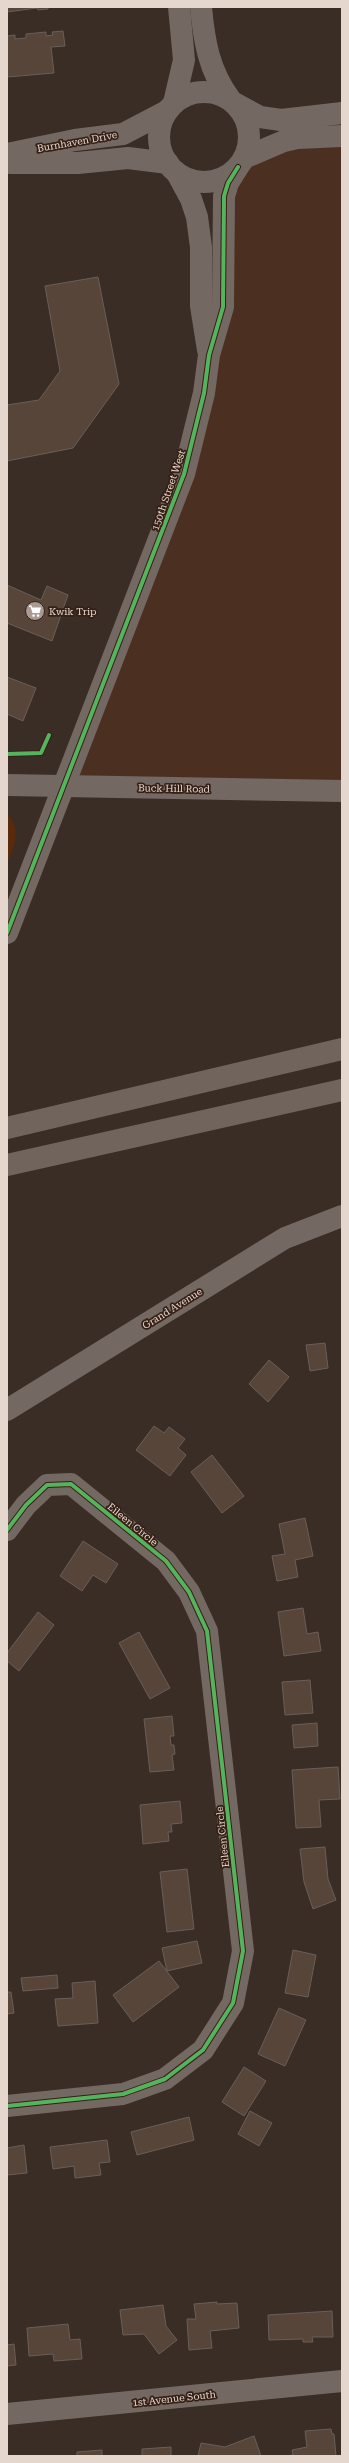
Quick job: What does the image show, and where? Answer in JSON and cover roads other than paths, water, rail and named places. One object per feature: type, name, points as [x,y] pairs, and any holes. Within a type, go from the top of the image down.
[{"type":"highway","points":[[281,1063],[342,1038]]},
{"type":"highway","points":[[7,1128],[342,1049]]},
{"type":"highway","points":[[7,1165],[342,1090]]},
{"type":"street","points":[[179,7],[184,60],[160,136],[173,168],[188,179],[201,182],[215,181],[241,162],[290,140],[342,136]]},
{"type":"street","points":[[201,7],[208,56],[221,87],[233,101],[246,122],[249,135],[241,162]]},
{"type":"street","points":[[170,107],[183,96],[195,92],[204,92],[233,101],[260,117],[281,120],[342,113]]},
{"type":"street","name":"Burnhaven Drive","points":[[7,154],[75,140],[123,134],[170,107]]},
{"type":"street","name":"Burnhaven Drive","points":[[7,163],[78,163],[128,158],[173,168]]},
{"type":"street","name":"150th Street West","points":[[7,933],[184,474],[204,393],[209,355],[223,308],[224,196],[228,183],[241,162]]},
{"type":"street","name":"150th Street West","points":[[173,168],[191,199],[197,217],[201,247],[201,306],[209,355]]},
{"type":"street","name":"Buck Hill Road","points":[[7,785],[342,791]]},
{"type":"street","name":"Grand Avenue","points":[[7,1410],[285,1238],[342,1216]]},
{"type":"street","name":"Eileen Circle","points":[[7,1530],[26,1505],[47,1485],[71,1484],[166,1561],[189,1592],[207,1631],[243,1951],[233,2003],[203,2050],[165,2080],[123,2094],[7,2106]]},
{"type":"street","name":"1st Avenue South","points":[[7,2414],[342,2381]]},
{"type":"place","name":"Kwik Trip","points":[[35,611]]}]
